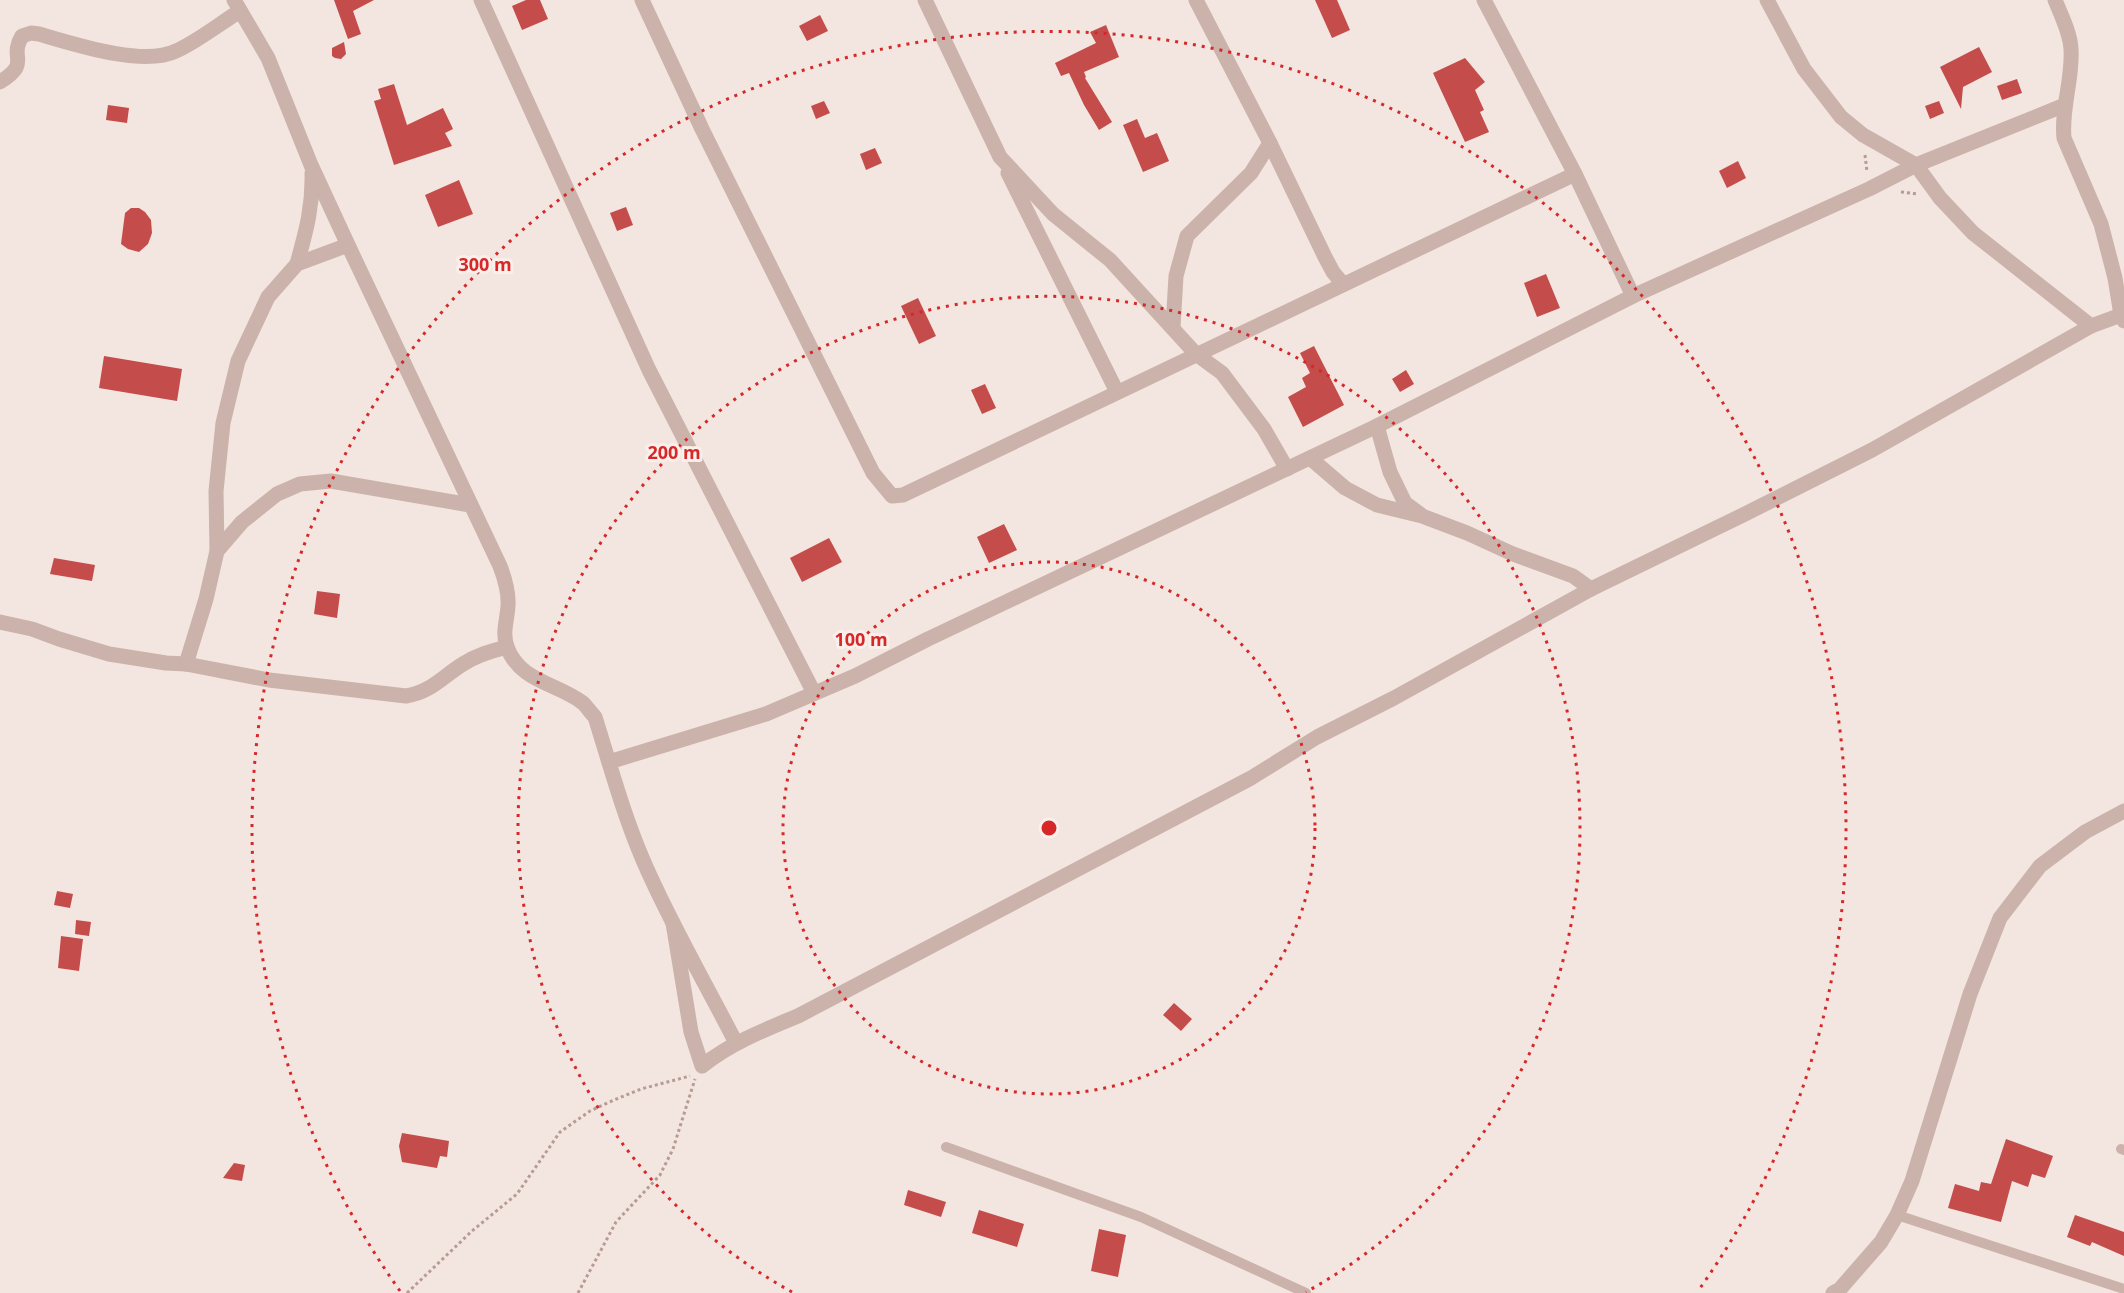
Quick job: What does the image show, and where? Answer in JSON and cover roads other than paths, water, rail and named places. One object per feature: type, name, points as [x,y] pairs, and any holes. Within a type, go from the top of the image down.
[{"type":"street","points":[[481,0],[649,370],[814,693]]},
{"type":"street","points":[[642,0],[702,129],[873,473],[888,494],[897,497],[1575,174]]},
{"type":"street","points":[[925,0],[1117,392]]},
{"type":"street","points":[[1196,0],[1270,143],[1325,257],[1333,272],[1344,284]]},
{"type":"street","points":[[1484,0],[1575,174],[1633,296]]},
{"type":"street","points":[[1767,0],[1804,69],[1842,117],[1863,135],[1916,165],[1940,198],[1973,232],[2091,326]]},
{"type":"street","points":[[673,923],[691,1032],[702,1066],[719,1052],[736,1043],[798,1016],[1251,778],[1317,737],[1394,698],[1591,588],[1872,450],[2091,326],[2122,318],[2115,278],[2101,224],[2064,138],[2062,123],[2066,105],[2071,48],[2055,0]]},
{"type":"street","points":[[0,82],[13,74],[18,65],[18,44],[22,36],[31,33],[89,48],[155,58],[176,51],[237,5],[268,58],[311,165],[507,583],[508,606],[504,629],[507,647],[519,668],[537,681],[562,691],[584,704],[595,717],[636,843],[673,923],[736,1043]]},
{"type":"street","points":[[609,762],[766,714],[855,676],[928,639],[1377,426],[1633,296],[1869,189],[1916,165],[2066,105]]},
{"type":"street","points":[[1173,327],[1176,276],[1187,236],[1251,173],[1270,143]]},
{"type":"street","points":[[1000,157],[1053,214],[1110,260],[1196,354],[1222,373],[1264,429],[1287,469]]},
{"type":"street","points":[[186,664],[206,599],[217,551],[216,491],[223,423],[238,361],[268,297],[297,264],[313,198],[311,165]]},
{"type":"street","points":[[297,264],[348,245]]},
{"type":"street","points":[[1377,426],[1390,472],[1405,503],[1422,516]]},
{"type":"street","points":[[1310,458],[1345,488],[1377,506],[1422,516],[1467,533],[1513,555],[1573,576],[1591,588]]},
{"type":"street","points":[[217,551],[242,522],[277,494],[300,484],[331,482],[470,505]]},
{"type":"street","points":[[0,622],[32,629],[110,654],[186,664],[269,680],[406,696],[423,693],[464,663],[485,652],[507,647]]},
{"type":"street","points":[[1833,1293],[1840,1289],[1881,1242],[1897,1215],[1912,1181],[1970,994],[2000,918],[2040,866],[2085,832],[2124,811]]},
{"type":"lane","points":[[946,1147],[1141,1216],[1306,1293]]},
{"type":"lane","points":[[1897,1215],[2124,1289]]}]
